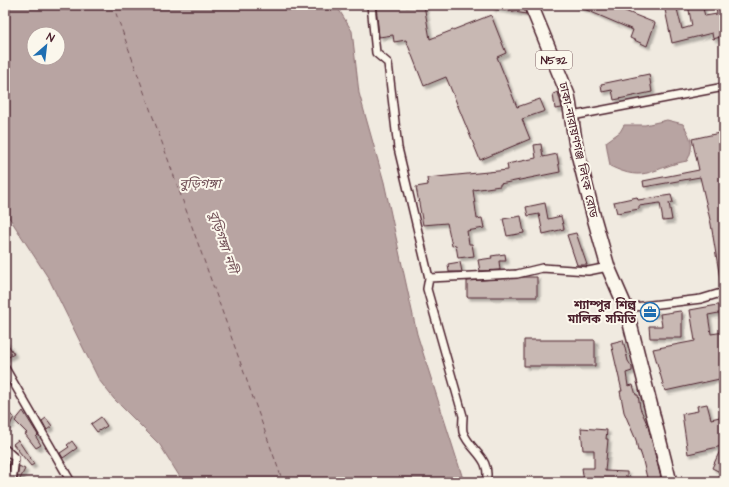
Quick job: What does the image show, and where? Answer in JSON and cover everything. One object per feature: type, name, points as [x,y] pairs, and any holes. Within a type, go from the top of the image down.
[{"type":"highway","name":"ঢাকা-নারায়ণগঞ্জ লিংক রোড","points":[[531,5],[564,84],[572,116],[581,168],[608,266],[626,308],[670,482]]},
{"type":"street","points":[[371,5],[376,53],[388,62],[398,148],[429,278],[427,289],[463,416],[463,432],[484,460],[487,470],[486,482]]},
{"type":"street","points":[[572,116],[724,87]]},
{"type":"street","points":[[429,278],[518,274],[542,268],[588,271],[608,266]]},
{"type":"street","points":[[626,308],[701,299],[724,292]]},
{"type":"street","points":[[5,368],[70,482]]},
{"type":"street","points":[[5,448],[15,458],[12,482]]},
{"type":"water","name":"বুড়িগঙ্গা","points":[[5,5],[336,5],[352,31],[359,93],[384,182],[417,334],[464,482],[183,482],[160,445],[114,399],[99,380],[49,279],[5,211]]},
{"type":"water","points":[[667,120],[683,124],[688,134],[691,142],[691,151],[687,161],[641,174],[632,174],[610,166],[606,142],[620,132],[624,125],[645,125]]},
{"type":"building","points":[[376,5],[406,5],[406,7],[424,5],[430,39],[491,15],[506,53],[497,57],[517,107],[540,99],[545,111],[522,119],[530,139],[480,160],[446,77],[424,86],[406,40],[394,42],[393,35],[379,37]]},
{"type":"building","points":[[492,5],[523,5],[526,14],[492,8]]},
{"type":"building","points":[[575,5],[610,5],[655,23],[647,46],[630,38],[633,30]]},
{"type":"building","points":[[664,5],[676,5],[682,29],[692,26],[688,5],[702,5],[705,16],[717,14],[715,5],[724,5],[724,36],[713,39],[712,33],[672,43]]},
{"type":"building","points":[[649,74],[652,92],[614,100],[612,90],[602,92],[601,84]]},
{"type":"building","points":[[558,92],[562,108],[555,109],[553,94]]},
{"type":"building","points":[[724,132],[724,285],[721,285],[711,224],[700,177],[644,187],[643,181],[699,170],[692,139]]},
{"type":"building","points":[[541,144],[543,157],[557,154],[560,172],[500,184],[500,186],[473,190],[477,219],[482,218],[484,228],[467,231],[469,244],[472,244],[474,256],[458,258],[456,245],[452,246],[447,223],[423,225],[416,187],[428,185],[427,178],[508,170],[507,164],[536,158],[534,145]]},
{"type":"building","points":[[671,195],[673,202],[669,203],[672,220],[663,221],[660,203],[639,206],[639,209],[617,213],[614,202],[637,197],[638,200]]},
{"type":"building","points":[[545,203],[548,219],[561,216],[564,229],[543,234],[539,214],[528,216],[526,207]]},
{"type":"building","points":[[521,216],[524,233],[507,236],[503,219]]},
{"type":"building","points":[[576,233],[587,265],[577,265],[567,235]]},
{"type":"building","points":[[505,254],[506,261],[499,261],[500,270],[480,271],[478,260]]},
{"type":"building","points":[[460,262],[462,272],[449,272],[448,264]]},
{"type":"building","points":[[537,277],[537,297],[467,297],[467,281]]},
{"type":"building","points":[[723,304],[724,312],[708,315],[711,334],[724,332],[724,341],[722,341],[724,378],[665,391],[653,349],[695,341],[690,310]]},
{"type":"building","name":"শ্যাম্পুর শিল্প মালিক সমিতি","points":[[656,309],[657,314],[644,316],[643,311]]},
{"type":"building","points":[[682,312],[682,338],[650,338],[649,326],[662,326],[660,314]]},
{"type":"building","points":[[5,340],[14,354],[5,359]]},
{"type":"building","points":[[524,340],[595,340],[595,366],[524,366]]},
{"type":"building","points":[[623,340],[628,361],[632,367],[632,371],[626,373],[628,386],[633,385],[636,395],[638,395],[640,408],[648,426],[661,478],[656,479],[657,482],[648,482],[640,451],[638,451],[636,440],[624,412],[620,391],[622,391],[611,343]]},
{"type":"building","points":[[707,404],[711,419],[724,416],[724,474],[712,468],[722,446],[688,454],[682,414],[698,411],[697,406]]},
{"type":"building","points":[[5,411],[14,417],[10,425],[5,428]]},
{"type":"building","points":[[23,411],[38,435],[36,437],[41,445],[36,448],[25,434],[27,433],[15,421]]},
{"type":"building","points":[[101,417],[107,426],[97,432],[91,424]]},
{"type":"building","points":[[46,418],[52,426],[47,430],[42,421]]},
{"type":"building","points":[[581,428],[607,430],[606,439],[608,439],[605,471],[627,472],[627,480],[604,479],[603,482],[584,482],[582,468],[594,468],[594,450],[583,450]]},
{"type":"building","points":[[18,440],[34,464],[31,466],[13,444]]},
{"type":"building","points":[[72,441],[77,448],[63,458],[60,453],[69,447],[67,445]]},
{"type":"building","points":[[5,459],[9,462],[8,475],[5,473]]},
{"type":"building","points":[[19,466],[25,469],[19,481],[17,480]]},
{"type":"ferry route","points":[[113,5],[283,482]]},
{"type":"place","name":"শ্যাম্পুর শিল্প মালিক সমিতি","points":[[650,312]]},
{"type":"water label","name":"বুড়িগঙ্গা নদী","points":[[223,242]]}]
